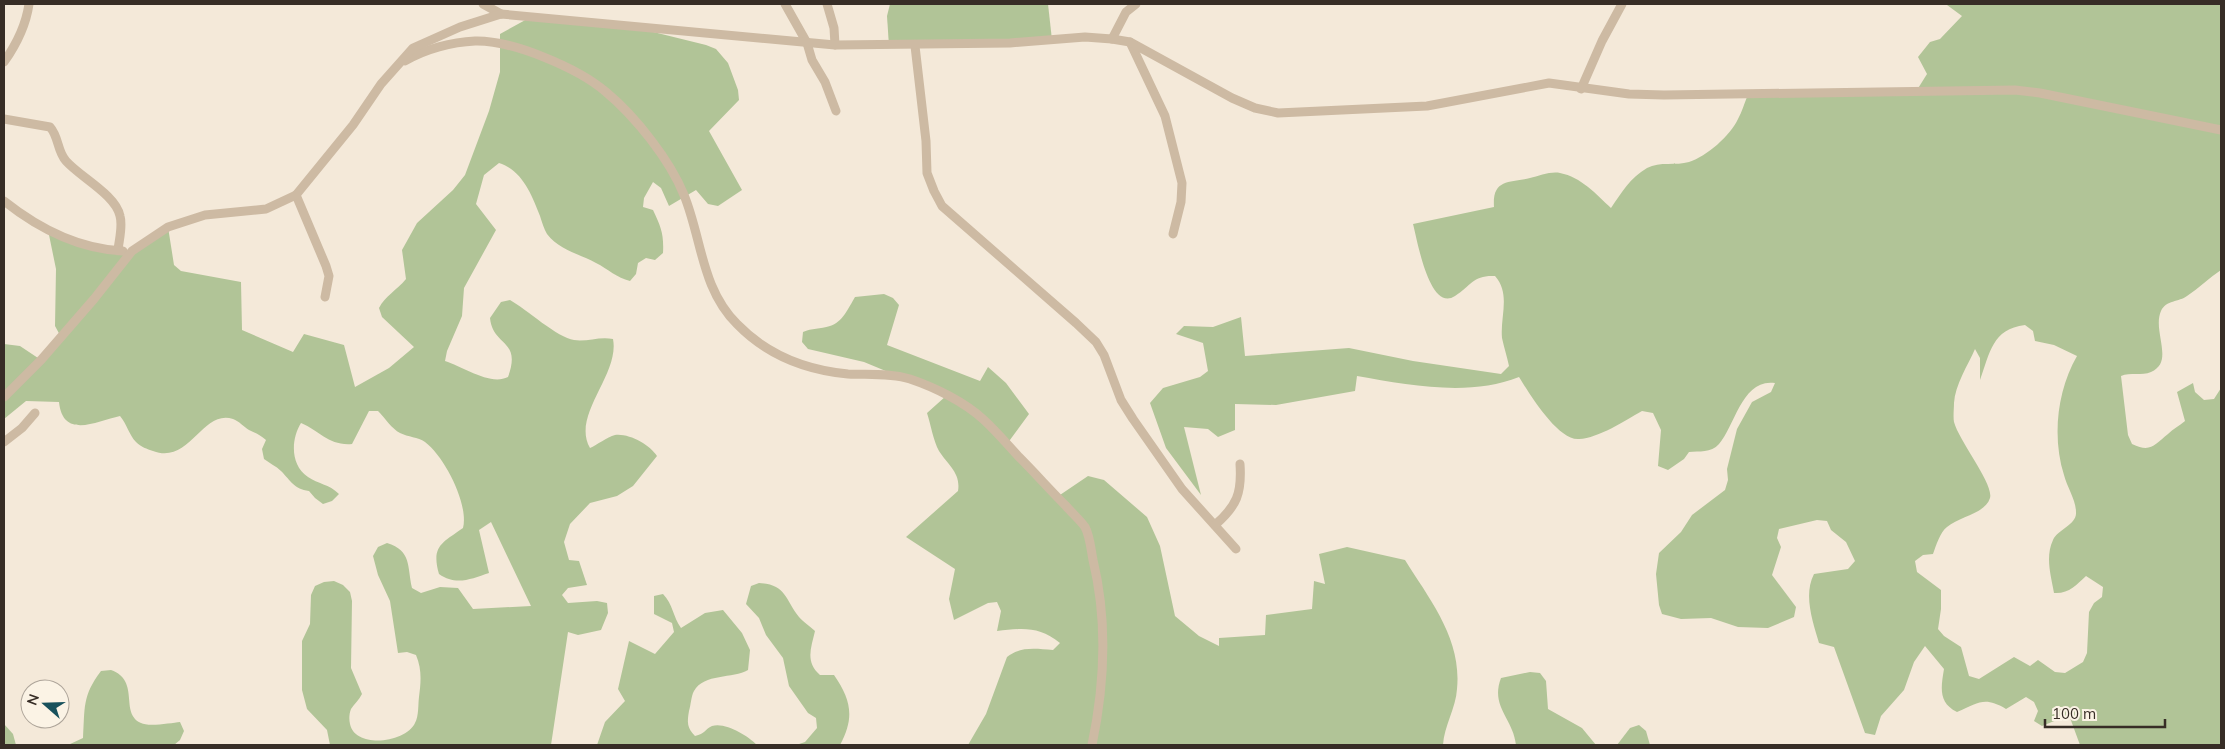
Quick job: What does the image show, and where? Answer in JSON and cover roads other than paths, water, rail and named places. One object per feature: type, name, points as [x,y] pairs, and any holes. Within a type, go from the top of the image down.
[{"type":"street","points":[[4,62],[12,50],[27,16],[29,4]]},
{"type":"street","points":[[483,4],[501,14],[835,45],[914,46],[1010,43],[1085,37],[1112,38],[1130,42],[1232,98],[1255,108],[1278,113],[1427,106],[1549,84],[1629,94],[1664,95],[2015,90],[2221,130]]},
{"type":"street","points":[[785,4],[807,43],[812,60],[825,82],[836,111]]},
{"type":"street","points":[[827,4],[834,28],[835,45]]},
{"type":"street","points":[[1112,38],[1126,12],[1136,4]]},
{"type":"street","points":[[1581,89],[1602,41],[1622,4]]},
{"type":"street","points":[[4,397],[41,360],[94,299],[132,251],[155,234],[187,221],[205,215],[266,209],[296,195],[413,48],[429,40],[501,14]]},
{"type":"street","points":[[398,65],[417,54],[441,47],[476,41],[522,49],[563,66],[604,90],[632,118],[662,156],[684,194],[708,279],[718,299],[736,324],[760,343],[793,363],[808,368],[832,371],[890,374],[911,380],[954,399],[982,417],[1085,528],[1100,589],[1104,630],[1103,666],[1097,721],[1092,745]]},
{"type":"street","points":[[1130,42],[1165,116],[1182,184],[1181,202],[1172,234]]},
{"type":"street","points":[[914,46],[926,141],[927,174],[942,206],[1096,342],[1110,368],[1121,400],[1132,419],[1182,489],[1236,549]]},
{"type":"street","points":[[4,119],[50,127],[55,133],[59,150],[66,160],[116,205],[121,216],[118,250]]},
{"type":"street","points":[[296,195],[329,276],[325,297]]},
{"type":"street","points":[[4,200],[21,215],[48,230],[91,247],[132,251]]},
{"type":"street","points":[[4,442],[22,428],[36,413]]},
{"type":"street","points":[[1215,525],[1235,505],[1239,493],[1240,464]]}]
